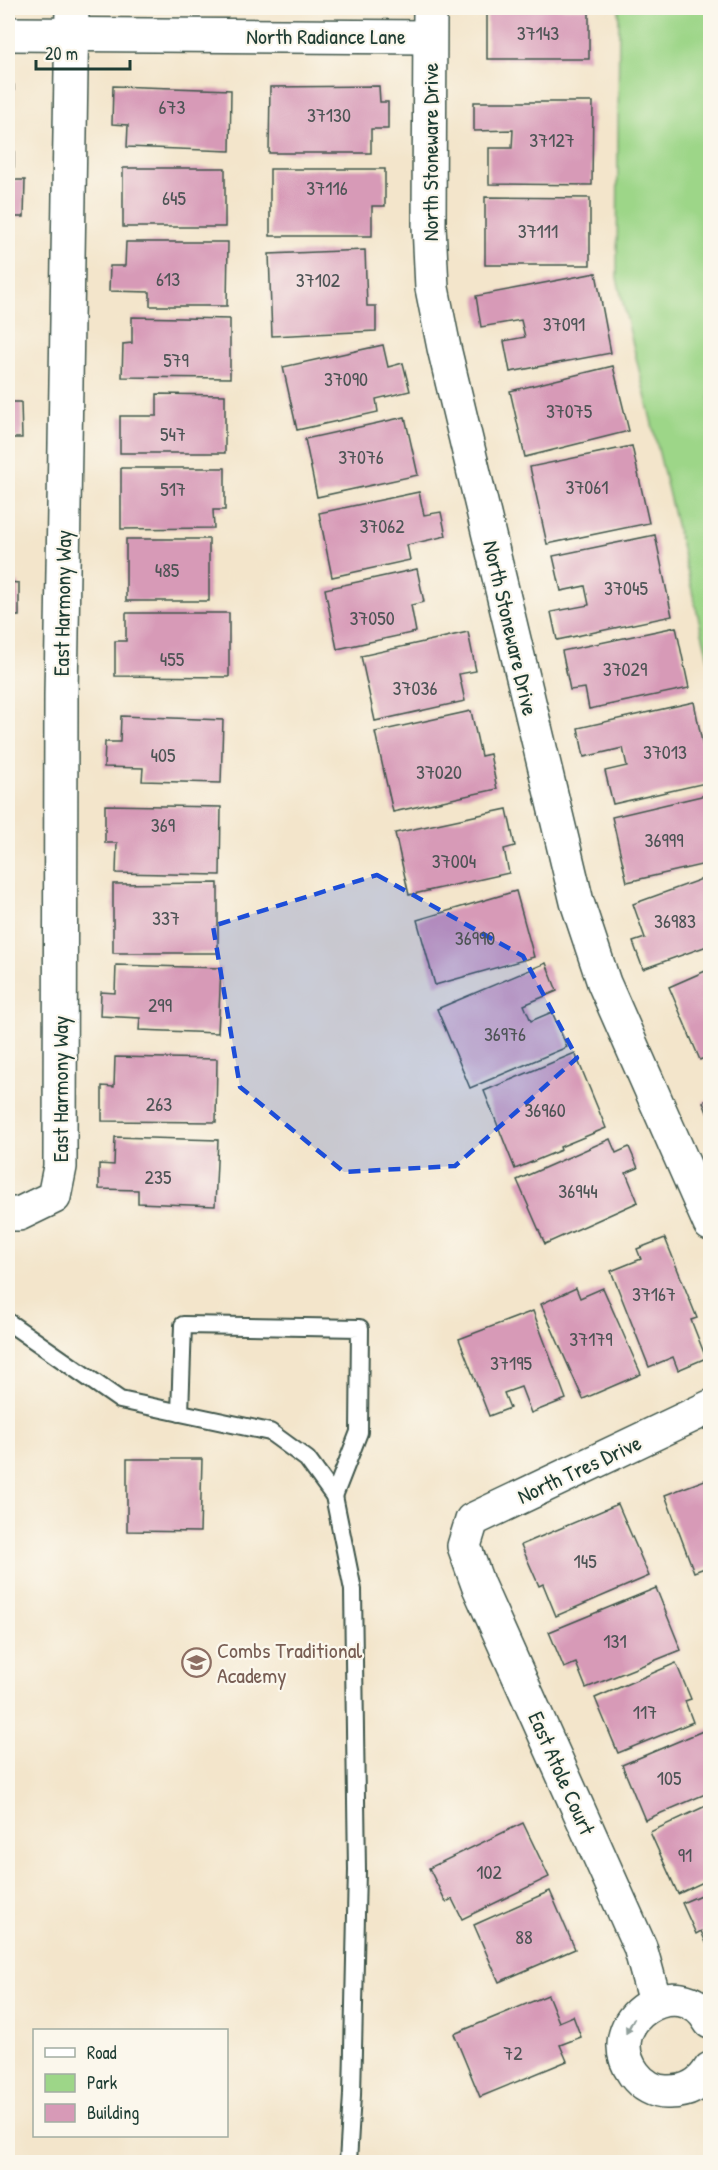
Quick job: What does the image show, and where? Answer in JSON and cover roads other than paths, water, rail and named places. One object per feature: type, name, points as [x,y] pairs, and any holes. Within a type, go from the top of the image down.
[{"type":"street","name":"North Radiance Lane","points":[[8,34],[72,21],[429,22]]},
{"type":"street","name":"East Harmony Way","points":[[8,1214],[19,1214],[54,1197],[60,1167],[61,695],[72,21]]},
{"type":"street","name":"North Stoneware Drive","points":[[429,22],[429,225],[432,288],[444,348],[577,902],[604,983],[711,1224]]},
{"type":"street","name":"North Tres Drive","points":[[464,1546],[472,1520],[711,1407]]},
{"type":"street","name":"East Atole Court","points":[[464,1546],[478,1585],[640,1947],[655,2002]]},
{"type":"street","points":[[711,2022],[698,2008],[685,2001],[670,1999],[655,2002],[641,2009],[631,2021],[625,2036],[624,2051],[628,2066],[638,2079],[650,2088],[665,2092],[681,2091],[695,2086],[711,2068]]},
{"type":"lane","points":[[8,1322],[120,1400],[270,1432],[307,1459],[334,1496],[353,1590],[357,1870],[352,2095],[348,2163]]},
{"type":"lane","points":[[180,1413],[183,1325],[360,1328],[359,1432],[334,1496]]},
{"type":"place","name":"Combs Traditional Academy","points":[[196,1663]]}]
